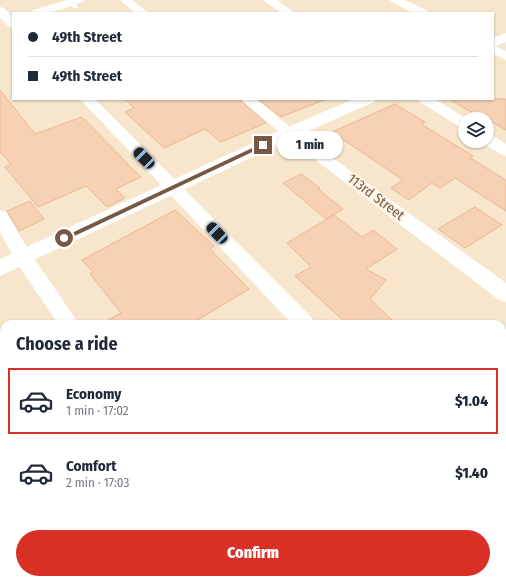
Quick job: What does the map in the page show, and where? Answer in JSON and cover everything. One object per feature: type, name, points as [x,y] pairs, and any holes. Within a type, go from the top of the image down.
[{"type":"main road","points":[[494,43],[506,37]]},
{"type":"main road","points":[[0,268],[289,133],[366,100]]},
{"type":"street","points":[[126,0],[141,12]]},
{"type":"street","points":[[269,0],[287,12]]},
{"type":"street","points":[[396,0],[420,12]]},
{"type":"street","points":[[41,12],[75,3]]},
{"type":"street","points":[[0,10],[9,22]]},
{"type":"street","points":[[494,50],[506,56]]},
{"type":"street","points":[[88,100],[301,320]]},
{"type":"street","name":"113rd Street","points":[[249,100],[289,133],[506,294]]},
{"type":"street","points":[[427,100],[458,120]]},
{"type":"street","points":[[494,143],[506,151]]},
{"type":"street","points":[[0,216],[23,257],[66,320]]},
{"type":"shaded area","points":[[0,0],[506,0],[506,320],[0,320]]},
{"type":"building","points":[[0,90],[35,134],[82,117],[141,177],[116,189],[125,198],[107,207],[86,186],[38,207],[5,167],[11,164],[0,152]]},
{"type":"building","points":[[506,99],[506,130],[494,123],[494,112],[471,112],[451,100]]},
{"type":"building","points":[[126,100],[240,100],[266,123],[221,142],[205,129],[164,148],[125,112],[134,108]]},
{"type":"building","points":[[259,100],[324,100],[281,117]]},
{"type":"building","points":[[395,104],[425,122],[421,124],[473,156],[470,158],[506,180],[506,211],[455,178],[440,188],[432,183],[409,200],[391,188],[403,180],[332,132]]},
{"type":"building","points":[[301,174],[320,188],[318,189],[343,209],[326,219],[283,183]]},
{"type":"building","points":[[30,201],[44,219],[19,231],[7,211]]},
{"type":"building","points":[[475,207],[502,225],[465,248],[438,229]]},
{"type":"building","points":[[175,210],[214,246],[210,249],[249,289],[198,320],[108,320],[121,313],[90,274],[93,272],[82,260]]},
{"type":"building","points":[[334,215],[362,237],[373,230],[397,249],[366,269],[386,280],[370,299],[392,320],[343,320],[295,276],[311,267],[287,243]]},
{"type":"route","points":[[64,238],[263,145]]}]
